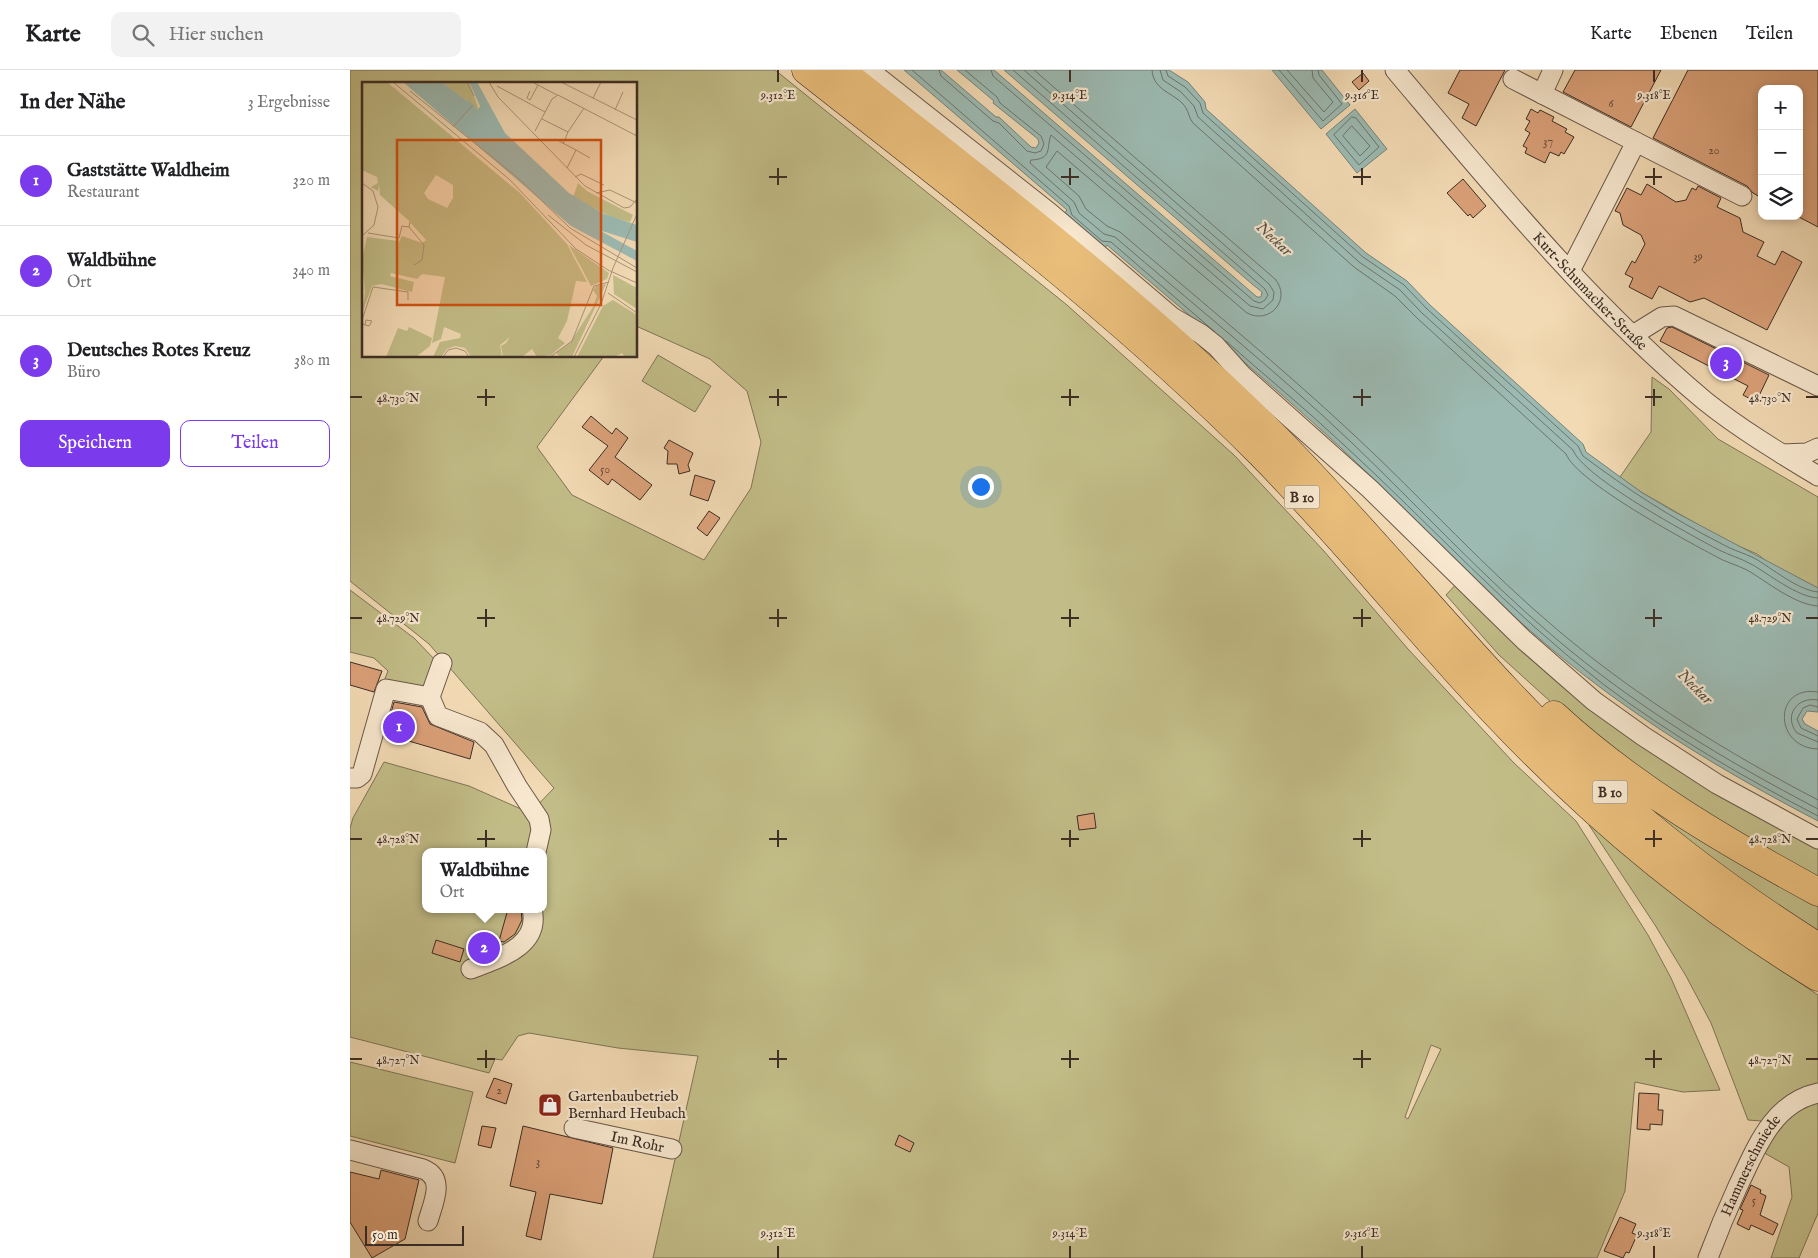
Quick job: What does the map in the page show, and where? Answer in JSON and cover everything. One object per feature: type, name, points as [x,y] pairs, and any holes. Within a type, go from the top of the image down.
[{"type":"highway","name":"B 10","points":[[806,70],[1050,264],[1210,404],[1311,506],[1465,679],[1526,745],[1575,794],[1640,852],[1685,887],[1774,950],[1818,977]]},
{"type":"highway","name":"B 10","points":[[840,70],[1067,251],[1227,390],[1323,488],[1508,692],[1610,792],[1711,876],[1818,948]]},
{"type":"highway","points":[[1430,606],[1563,723],[1616,766],[1709,829],[1818,892]]},
{"type":"street","points":[[869,70],[1050,213],[1172,317],[1216,346],[1242,375],[1335,456],[1524,640],[1572,683],[1643,736],[1717,784],[1818,839]]},
{"type":"street","name":"Kurt-Schumacher-Straße","points":[[1395,70],[1519,216],[1633,335],[1706,402],[1818,476]]},
{"type":"street","points":[[1542,94],[1553,70]]},
{"type":"street","points":[[1513,79],[1742,196]]},
{"type":"street","points":[[1570,271],[1636,142]]},
{"type":"street","points":[[1633,335],[1662,317],[1674,316],[1818,386]]},
{"type":"street","points":[[1782,454],[1807,453],[1818,448]]},
{"type":"street","points":[[442,663],[430,697],[438,716],[480,732],[494,745],[517,786],[539,819],[541,830],[537,848]]},
{"type":"street","points":[[350,778],[358,778],[362,774],[386,689],[430,697]]},
{"type":"street","points":[[472,969],[522,946],[530,933],[532,913]]},
{"type":"street","name":"Hammerschmiede","points":[[1708,1258],[1752,1155],[1770,1125],[1791,1105],[1818,1093]]},
{"type":"street","name":"Im Rohr","points":[[574,1128],[672,1149]]},
{"type":"street","points":[[350,1150],[424,1169],[433,1174],[437,1186],[428,1221]]},
{"type":"shaded area","points":[[350,70],[775,70],[1067,305],[1234,455],[1323,550],[1408,649],[1514,763],[1576,821],[1648,935],[1671,978],[1720,1090],[1683,1092],[1635,1082],[1625,1191],[1597,1258],[653,1258],[698,1056],[618,1048],[529,1033],[518,1036],[502,1060],[495,1059],[489,1073],[350,1037],[350,828],[353,818],[384,762],[469,786],[530,813],[554,788],[429,644],[350,581]],"holes":[[[1431,1045],[1441,1049],[1408,1119],[1405,1117]]]},
{"type":"shaded area","points":[[658,355],[711,386],[695,412],[642,381]]},
{"type":"shaded area","points":[[1652,377],[1669,389],[1718,439],[1818,497],[1818,588],[1769,563],[1757,554],[1725,540],[1641,492],[1620,477],[1651,432]]},
{"type":"shaded area","points":[[1459,581],[1547,667],[1818,844],[1818,882],[1725,829],[1573,722],[1499,655],[1446,595]]},
{"type":"shaded area","points":[[350,590],[414,638],[437,662],[428,689],[384,681],[388,671],[374,658],[350,652]]},
{"type":"shaded area","points":[[1580,748],[1818,900],[1818,936],[1708,862]]},
{"type":"shaded area","points":[[1591,821],[1769,962],[1818,995],[1818,1084],[1787,1096],[1762,1121],[1748,1120],[1711,1023],[1686,976],[1655,925],[1589,825]]},
{"type":"shaded area","points":[[350,1062],[473,1092],[455,1163],[350,1136]]},
{"type":"shaded area","points":[[1818,1100],[1818,1213],[1799,1258],[1771,1258],[1792,1197],[1789,1167],[1761,1151],[1780,1122]]},
{"type":"water","name":"Neckar","points":[[904,70],[941,70],[996,117],[999,117],[1031,147],[1036,148],[1039,143],[1038,139],[993,103],[994,101],[957,70],[994,70],[1257,297],[1261,297],[1262,292],[1004,70],[1169,70],[1188,82],[1205,102],[1206,109],[1366,253],[1407,281],[1430,305],[1583,444],[1586,452],[1641,492],[1673,511],[1818,588],[1818,712],[1807,711],[1802,719],[1805,724],[1818,731],[1818,821],[1678,741],[1579,672],[1521,623],[1312,422],[1107,245],[1104,249],[1063,215],[1067,210]]},
{"type":"water","points":[[1272,70],[1322,70],[1350,105],[1321,129]]},
{"type":"water","points":[[1355,109],[1387,149],[1357,173],[1326,134]]},
{"type":"building","points":[[1460,70],[1505,70],[1476,126],[1462,118],[1469,104],[1448,93]]},
{"type":"building","points":[[1575,70],[1661,70],[1631,127],[1563,92]]},
{"type":"building","points":[[1688,70],[1818,70],[1818,227],[1803,219],[1803,85],[1758,85],[1758,196],[1747,186],[1653,138]]},
{"type":"building","points":[[1363,73],[1369,81],[1359,90],[1352,82]]},
{"type":"building","points":[[1531,109],[1538,113],[1540,110],[1554,117],[1552,121],[1567,129],[1565,132],[1574,137],[1564,154],[1561,152],[1559,156],[1550,152],[1545,163],[1525,153],[1527,148],[1523,146],[1530,133],[1525,130],[1530,121],[1526,119]]},
{"type":"building","points":[[1463,179],[1486,206],[1473,218],[1470,214],[1468,216],[1447,193]]},
{"type":"building","points":[[1647,184],[1676,202],[1686,200],[1692,188],[1696,190],[1698,186],[1721,198],[1717,207],[1740,218],[1743,232],[1764,242],[1757,256],[1775,265],[1782,251],[1802,262],[1767,330],[1704,298],[1690,302],[1659,286],[1652,299],[1629,287],[1633,278],[1625,274],[1632,261],[1635,263],[1645,244],[1641,235],[1623,225],[1620,213],[1615,211],[1627,188],[1641,195]]},
{"type":"building","points":[[1672,327],[1769,375],[1756,402],[1743,395],[1748,386],[1660,341],[1667,328]]},
{"type":"building","points":[[591,416],[612,434],[616,428],[628,438],[615,457],[652,485],[640,500],[612,479],[608,485],[589,470],[608,446],[582,427]]},
{"type":"building","points":[[669,440],[693,453],[688,465],[690,471],[679,474],[677,464],[667,464],[668,451],[664,448]]},
{"type":"building","points":[[695,475],[715,481],[708,501],[690,495]]},
{"type":"building","points":[[709,511],[720,518],[707,536],[697,528]]},
{"type":"building","points":[[350,662],[382,671],[374,692],[350,685]]},
{"type":"building","points":[[394,702],[422,707],[430,724],[474,742],[470,759],[385,734]]},
{"type":"building","points":[[1094,813],[1096,828],[1079,830],[1077,816]]},
{"type":"building","points":[[507,913],[521,913],[522,920],[515,934],[504,942],[499,941]]},
{"type":"building","points":[[436,940],[464,949],[460,962],[432,953]]},
{"type":"building","points":[[494,1078],[512,1084],[506,1104],[486,1097]]},
{"type":"building","points":[[1639,1093],[1659,1094],[1658,1110],[1663,1110],[1662,1125],[1650,1124],[1650,1130],[1637,1129]]},
{"type":"building","points":[[482,1126],[496,1128],[491,1148],[478,1145]]},
{"type":"building","points":[[523,1126],[613,1148],[602,1204],[550,1194],[541,1240],[526,1236],[536,1192],[510,1186]]},
{"type":"building","points":[[899,1135],[914,1143],[910,1152],[895,1145]]},
{"type":"building","points":[[381,1170],[419,1180],[405,1239],[372,1258],[350,1222],[350,1172],[379,1179]]},
{"type":"building","points":[[1751,1185],[1761,1190],[1760,1193],[1766,1196],[1760,1215],[1778,1224],[1773,1235],[1751,1225],[1749,1230],[1737,1224],[1743,1210],[1740,1209]]},
{"type":"building","points":[[1620,1217],[1636,1224],[1632,1233],[1637,1235],[1629,1253],[1626,1252],[1623,1258],[1604,1251]]},
{"type":"place","name":"Deutsches Rotes Kreuz","points":[[1726,363]]},
{"type":"place","name":"Gaststätte Waldheim","points":[[399,727]]},
{"type":"place","name":"Waldbühne","points":[[484,948]]},
{"type":"place","name":"Gartenbaubetrieb Bernhard Heubach","points":[[550,1105]]}]
